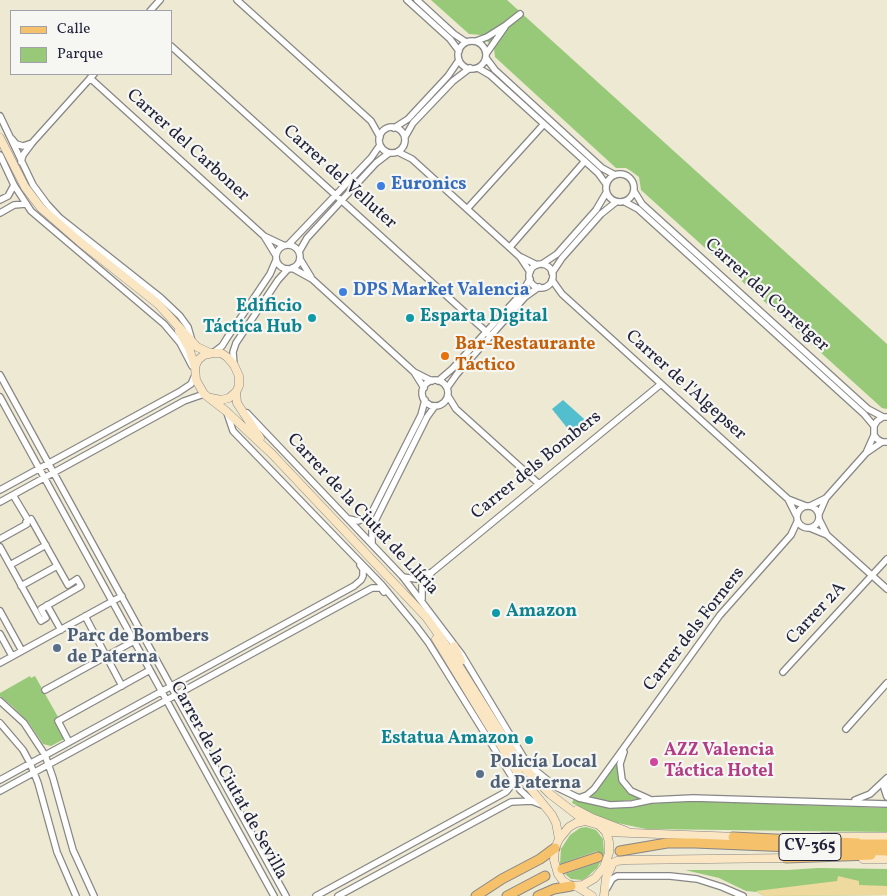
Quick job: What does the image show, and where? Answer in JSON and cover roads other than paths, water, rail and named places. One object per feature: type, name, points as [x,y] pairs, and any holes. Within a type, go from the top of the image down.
[{"type":"main road","points":[[733,841],[887,844]]},
{"type":"main road","name":"CV-365","points":[[620,851],[667,843],[733,841],[887,850]]},
{"type":"main road","points":[[476,896],[552,851]]},
{"type":"main road","points":[[786,858],[887,855]]},
{"type":"main road","points":[[562,869],[598,857]]},
{"type":"main road","points":[[507,896],[545,876]]},
{"type":"main road","points":[[538,896],[554,889],[574,886]]},
{"type":"street","points":[[151,10],[160,0]]},
{"type":"street","points":[[237,0],[371,122],[380,137]]},
{"type":"street","points":[[406,0],[450,39],[459,51]]},
{"type":"street","points":[[417,0],[454,34],[466,42]]},
{"type":"street","points":[[348,519],[358,521],[370,516],[421,415],[425,400],[424,388],[414,372],[312,279],[300,260],[299,252],[307,238],[380,145],[381,133],[408,119],[448,76],[459,60],[459,51],[463,44],[487,37],[520,14]]},
{"type":"street","points":[[478,68],[482,65],[506,25]]},
{"type":"street","points":[[476,41],[483,46],[486,56],[495,70],[602,168],[614,175]]},
{"type":"street","name":"Carrer del Velluter","points":[[172,47],[489,333]]},
{"type":"street","points":[[459,60],[470,68],[478,68],[490,75],[598,173],[606,184]]},
{"type":"street","points":[[412,159],[405,144],[405,137],[413,123],[446,88],[470,68]]},
{"type":"street","points":[[21,162],[23,155],[32,143],[92,76]]},
{"type":"street","name":"Carrer del Carboner","points":[[92,76],[264,236],[276,257]]},
{"type":"street","points":[[0,116],[33,185],[60,218],[161,298],[180,316],[188,327],[192,341]]},
{"type":"street","points":[[371,122],[401,131],[405,137]]},
{"type":"street","points":[[467,209],[544,124]]},
{"type":"street","points":[[10,136],[16,144],[23,146],[32,143]]},
{"type":"street","name":"Carrer de la Ciutat de Llíria","points":[[0,138],[25,187],[41,208],[72,236],[167,313],[197,347],[211,353],[221,354],[227,357],[234,365],[239,376],[237,403],[272,454]]},
{"type":"street","points":[[398,152],[405,144]]},
{"type":"street","points":[[380,145],[389,153]]},
{"type":"street","points":[[0,490],[191,384],[198,360],[222,346],[270,274],[277,250],[286,245],[389,153],[398,152],[412,159],[510,247],[520,257],[530,272],[530,279],[521,294],[447,388]]},
{"type":"street","name":"Carrer de la Ciutat de Llíria","points":[[0,155],[14,185],[26,204],[44,223],[164,324],[180,343],[195,372]]},
{"type":"street","points":[[510,247],[585,162]]},
{"type":"street","points":[[530,272],[557,254],[596,210],[606,193],[608,180],[614,175],[622,174],[629,177],[633,184],[634,191],[631,198],[625,202],[616,202],[606,193]]},
{"type":"street","points":[[0,200],[8,196],[14,185]]},
{"type":"street","name":"Carrer del Corretger","points":[[634,191],[642,204],[868,409],[885,417]]},
{"type":"street","points":[[562,294],[552,280],[552,272],[601,214],[616,202]]},
{"type":"street","name":"Carrer del Corretger","points":[[625,202],[638,209],[864,414],[874,426]]},
{"type":"street","points":[[0,213],[14,205],[26,204]]},
{"type":"street","name":"Carrer del Carboner","points":[[264,236],[286,245]]},
{"type":"street","points":[[286,245],[293,246],[299,252]]},
{"type":"street","points":[[276,257],[280,267],[290,269],[312,279]]},
{"type":"street","points":[[520,257],[548,267],[552,272]]},
{"type":"street","points":[[234,365],[233,352],[236,343],[278,280],[300,260]]},
{"type":"street","points":[[530,279],[533,284],[539,287]]},
{"type":"street","points":[[546,286],[552,280]]},
{"type":"street","points":[[424,388],[452,370],[525,297],[539,287],[546,286],[562,294]]},
{"type":"street","name":"Carrer de l'Algepser","points":[[562,294],[788,500]]},
{"type":"street","name":"Carrer de la Ciutat de Llíria","points":[[167,313],[189,348],[199,387],[272,454],[426,617],[521,765],[550,794],[585,821]]},
{"type":"street","points":[[414,372],[445,384],[448,396],[456,410],[539,484]]},
{"type":"street","name":"Carrer de la Ciutat de Sevilla","points":[[0,375],[286,896]]},
{"type":"street","name":"Carrer dels Bombers","points":[[422,600],[422,586],[432,572],[661,384]]},
{"type":"street","points":[[0,502],[184,401],[207,396],[220,400],[229,398],[237,391]]},
{"type":"street","name":"Carrer de la Ciutat de Llíria","points":[[237,391],[238,398],[246,412],[403,577],[422,600],[462,656],[524,758],[535,770],[556,787],[579,798],[610,805],[693,798],[842,802]]},
{"type":"street","points":[[372,544],[372,530],[376,520],[427,417],[448,396]]},
{"type":"street","name":"Carrer de la Ciutat de Sevilla","points":[[0,397],[274,896]]},
{"type":"street","points":[[425,400],[456,410]]},
{"type":"street","name":"Carrer de la Ciutat de Llíria","points":[[226,411],[233,431],[397,602],[428,642],[520,790],[532,802]]},
{"type":"street","points":[[866,453],[874,435],[874,426],[877,421],[885,417]]},
{"type":"street","points":[[807,528],[816,525],[826,498],[866,453],[884,442],[874,435]]},
{"type":"street","points":[[0,547],[41,621],[46,618],[40,608],[81,586],[78,580],[68,585],[31,519],[28,520],[13,495]]},
{"type":"street","points":[[796,515],[802,507],[826,498]]},
{"type":"street","points":[[788,500],[814,507],[827,535]]},
{"type":"street","points":[[788,500],[796,515],[797,522],[807,528],[827,535],[887,589]]},
{"type":"street","points":[[370,516],[376,520]]},
{"type":"street","points":[[0,539],[27,524],[28,520]]},
{"type":"street","name":"Carrer dels Forners","points":[[579,798],[587,795],[594,789],[720,615],[791,535],[797,522]]},
{"type":"street","name":"Carrer dels Forners","points":[[791,535],[807,528]]},
{"type":"street","points":[[10,565],[46,545]]},
{"type":"street","points":[[0,780],[354,586],[363,576],[363,569],[356,558]]},
{"type":"street","name":"Carrer 2A","points":[[783,672],[887,559]]},
{"type":"street","points":[[21,586],[57,566]]},
{"type":"street","name":"Carrer dels Bombers","points":[[403,577],[416,579],[432,572]]},
{"type":"street","points":[[0,791],[372,588],[380,588],[397,602]]},
{"type":"street","points":[[0,663],[122,596]]},
{"type":"street","points":[[336,596],[340,605]]},
{"type":"street","name":"Carrer de la Ciutat de Llíria","points":[[410,600],[517,772],[552,816],[556,823],[559,839]]},
{"type":"street","points":[[47,605],[60,630]]},
{"type":"street","points":[[0,612],[22,651]]},
{"type":"street","points":[[85,616],[122,686]]},
{"type":"street","points":[[0,634],[12,656]]},
{"type":"street","points":[[45,690],[134,641]]},
{"type":"street","points":[[454,646],[490,715]]},
{"type":"street","points":[[69,742],[58,721],[150,670]]},
{"type":"street","points":[[846,728],[887,683]]},
{"type":"street","points":[[0,701],[24,723],[45,755],[73,850],[94,896]]},
{"type":"street","points":[[0,723],[23,750],[34,772],[57,852],[76,896]]},
{"type":"street","name":"Carrer dels Forners","points":[[626,746],[620,764],[622,780],[631,791],[652,800]]},
{"type":"street","points":[[316,896],[502,795],[511,786],[512,777]]},
{"type":"street","points":[[887,778],[884,788],[887,797]]},
{"type":"street","points":[[842,802],[859,800],[865,797],[887,778]]},
{"type":"street","points":[[502,795],[506,804]]},
{"type":"street","points":[[338,896],[506,804],[517,800],[542,804],[550,821],[553,834],[552,851],[558,874],[563,881],[592,896]]},
{"type":"street","points":[[560,801],[592,818],[631,832]]},
{"type":"street","points":[[842,802],[887,804]]},
{"type":"street","points":[[552,851],[569,827],[576,823],[585,821],[599,825],[606,832],[609,848],[603,870],[601,892],[604,896]]},
{"type":"street","points":[[606,832],[631,832],[733,841],[887,838]]},
{"type":"street","points":[[574,886],[590,882],[612,863],[626,860],[887,859]]},
{"type":"street","points":[[604,896],[606,878],[612,863]]},
{"type":"street","points":[[604,896],[612,879],[617,876],[670,876],[697,879],[743,896]]},
{"type":"water","points":[[563,400],[592,426],[576,439],[552,409]]},
{"type":"place","name":"Euronics","points":[[381,186]]},
{"type":"place","name":"DPS Market Valencia","points":[[343,292]]},
{"type":"place","name":"Edificio Táctica Hub","points":[[312,318]]},
{"type":"place","name":"Esparta Digital","points":[[410,318]]},
{"type":"place","name":"Bar-Restaurante Táctico","points":[[445,356]]},
{"type":"place","name":"Amazon","points":[[496,613]]},
{"type":"place","name":"Parc de Bombers de Paterna","points":[[57,648]]},
{"type":"place","name":"Estatua Amazon","points":[[529,740]]},
{"type":"place","name":"AZZ Valencia Táctica Hotel","points":[[654,762]]},
{"type":"place","name":"Policía Local de Paterna","points":[[480,774]]}]
